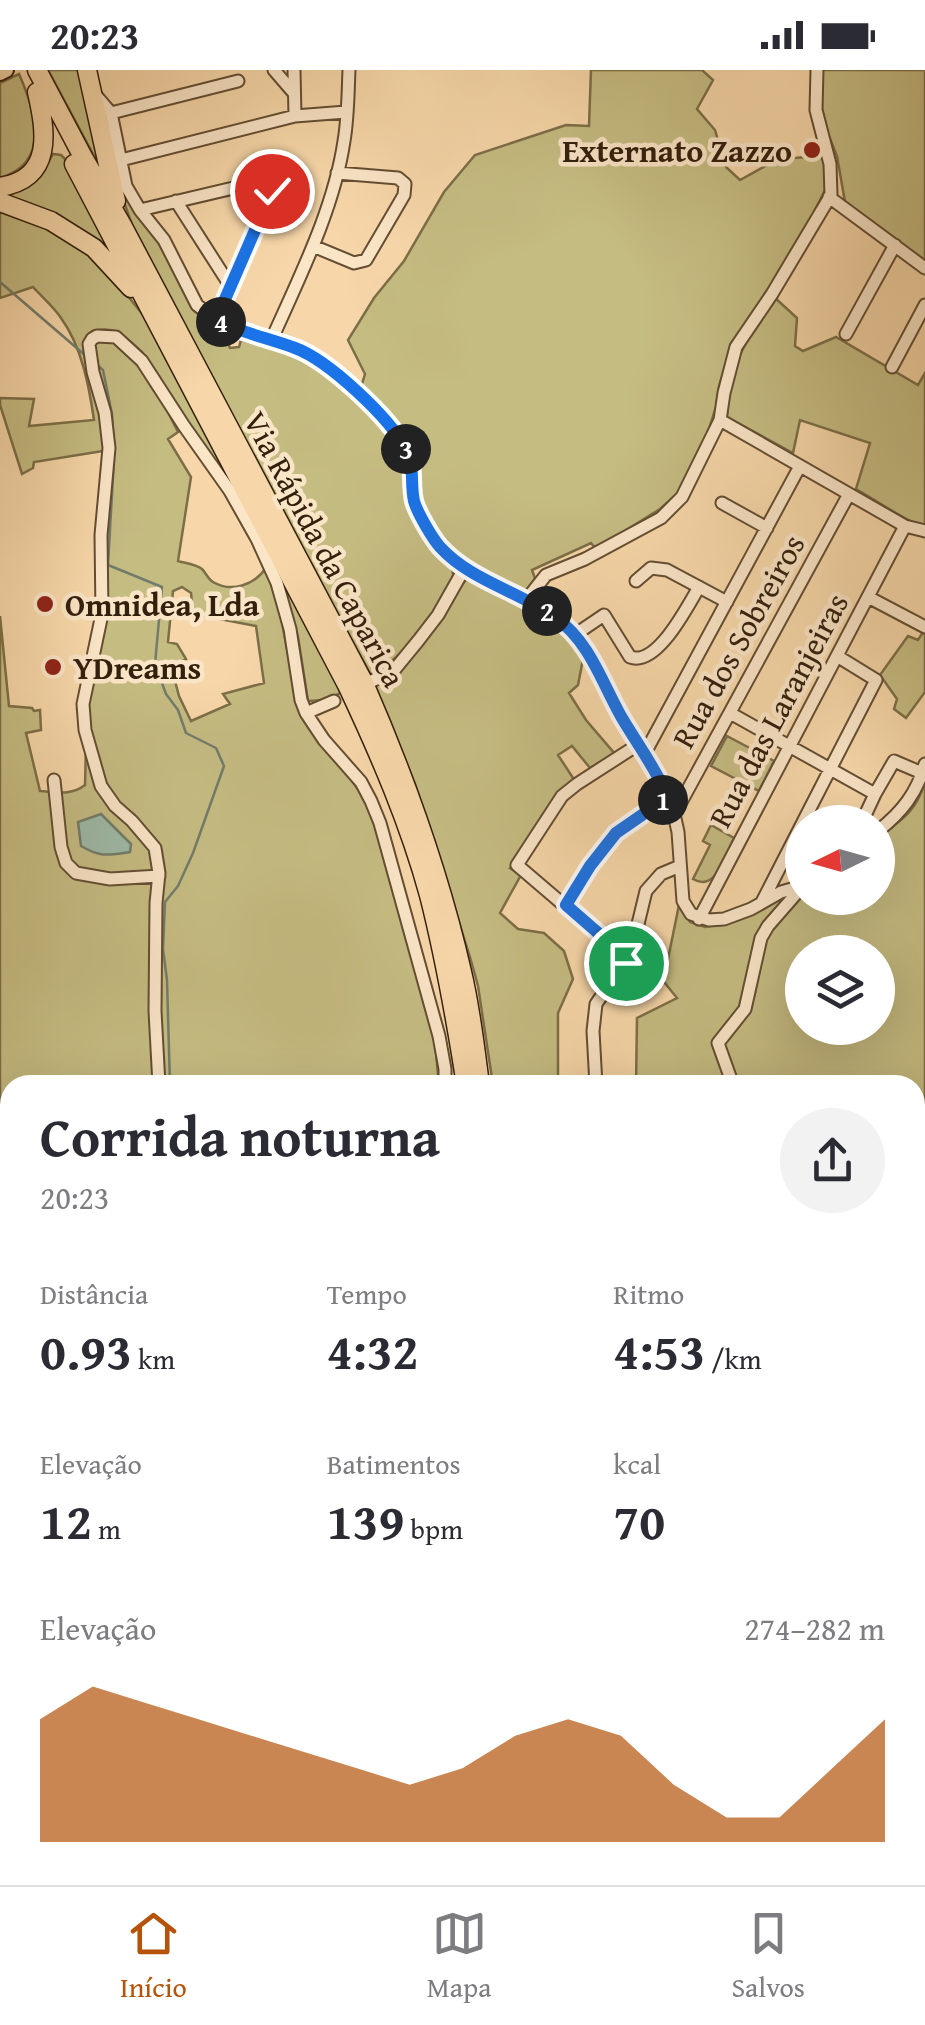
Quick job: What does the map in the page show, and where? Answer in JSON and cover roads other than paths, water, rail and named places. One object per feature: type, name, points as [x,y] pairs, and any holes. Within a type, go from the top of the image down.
[{"type":"highway","name":"Via Rápida da Caparica","points":[[25,70],[347,685],[382,760],[428,892],[449,977],[464,1075]]},
{"type":"highway","name":"Via Rápida da Caparica","points":[[38,70],[364,683],[396,757],[442,889],[463,975],[478,1075]]},
{"type":"highway","points":[[87,70],[122,226]]},
{"type":"highway","points":[[0,187],[17,183],[40,160],[44,129],[36,92]]},
{"type":"highway","points":[[0,202],[51,221],[94,248],[147,304]]},
{"type":"street","points":[[274,70],[293,92]]},
{"type":"street","points":[[294,70],[295,116]]},
{"type":"street","points":[[271,341],[313,246],[337,172],[345,140],[349,70]]},
{"type":"street","points":[[528,599],[546,575],[661,518],[682,497],[720,420],[736,347],[829,197],[830,164],[816,110],[818,70]]},
{"type":"street","points":[[112,113],[238,81]]},
{"type":"street","points":[[91,90],[112,113],[126,186],[164,240],[198,305],[239,332],[298,348],[369,402],[405,446],[412,462],[414,502],[437,544],[464,569],[528,599],[576,634],[668,797],[678,832],[684,901],[691,914],[709,920],[724,919],[785,891]]},
{"type":"street","points":[[121,160],[295,116],[346,112]]},
{"type":"street","points":[[313,246],[354,263],[366,260],[404,194],[406,184],[398,178],[337,172]]},
{"type":"street","points":[[140,210],[258,182],[272,189],[216,320]]},
{"type":"street","points":[[829,197],[925,268]]},
{"type":"street","points":[[176,201],[230,288]]},
{"type":"street","points":[[846,334],[895,246]]},
{"type":"street","points":[[892,367],[925,304]]},
{"type":"street","points":[[158,1075],[155,848],[101,786],[82,704],[102,614],[101,535],[109,448],[105,413],[90,357],[89,344],[97,336],[116,337],[142,361],[230,491],[277,584],[306,714],[361,782],[380,823],[439,1036],[444,1075]]},
{"type":"street","points":[[720,420],[905,526],[925,531]]},
{"type":"street","points":[[628,959],[517,865],[562,796],[642,748],[800,466]]},
{"type":"street","name":"Rua dos Sobreiros","points":[[674,815],[849,494]]},
{"type":"street","points":[[722,503],[767,528]]},
{"type":"street","name":"Rua das Laranjeiras","points":[[700,918],[905,526]]},
{"type":"street","points":[[372,681],[395,668],[418,640],[438,615],[464,569]]},
{"type":"street","points":[[636,581],[648,570],[666,570],[727,602]]},
{"type":"street","points":[[576,634],[604,614],[630,657],[640,659],[668,637],[699,587]]},
{"type":"street","points":[[868,597],[925,627]]},
{"type":"street","points":[[812,805],[876,680],[837,656]]},
{"type":"street","points":[[306,714],[334,701]]},
{"type":"street","points":[[730,713],[875,794]]},
{"type":"street","points":[[870,805],[894,761],[924,768],[914,794],[895,816]]},
{"type":"street","points":[[54,780],[62,847],[66,863],[76,873],[110,879],[158,876]]},
{"type":"street","points":[[566,905],[616,833],[668,797]]},
{"type":"street","points":[[762,902],[785,858]]},
{"type":"street","points":[[595,1075],[596,1004],[628,959],[646,891],[661,874],[680,866]]},
{"type":"street","points":[[729,1075],[718,1043],[745,1010],[756,954],[768,926],[785,906]]},
{"type":"waterway","points":[[0,282],[86,356]]},
{"type":"waterway","points":[[96,364],[103,370],[113,431]]},
{"type":"waterway","points":[[114,459],[108,565],[162,587],[155,664],[186,733],[216,748],[224,766],[193,853],[178,886],[165,902],[163,949],[170,1075]]},
{"type":"place","name":"Externato Zazzo","points":[[812,150]]},
{"type":"place","name":"Omnidea, Lda","points":[[45,604]]},
{"type":"place","name":"YDreams","points":[[53,667]]}]
